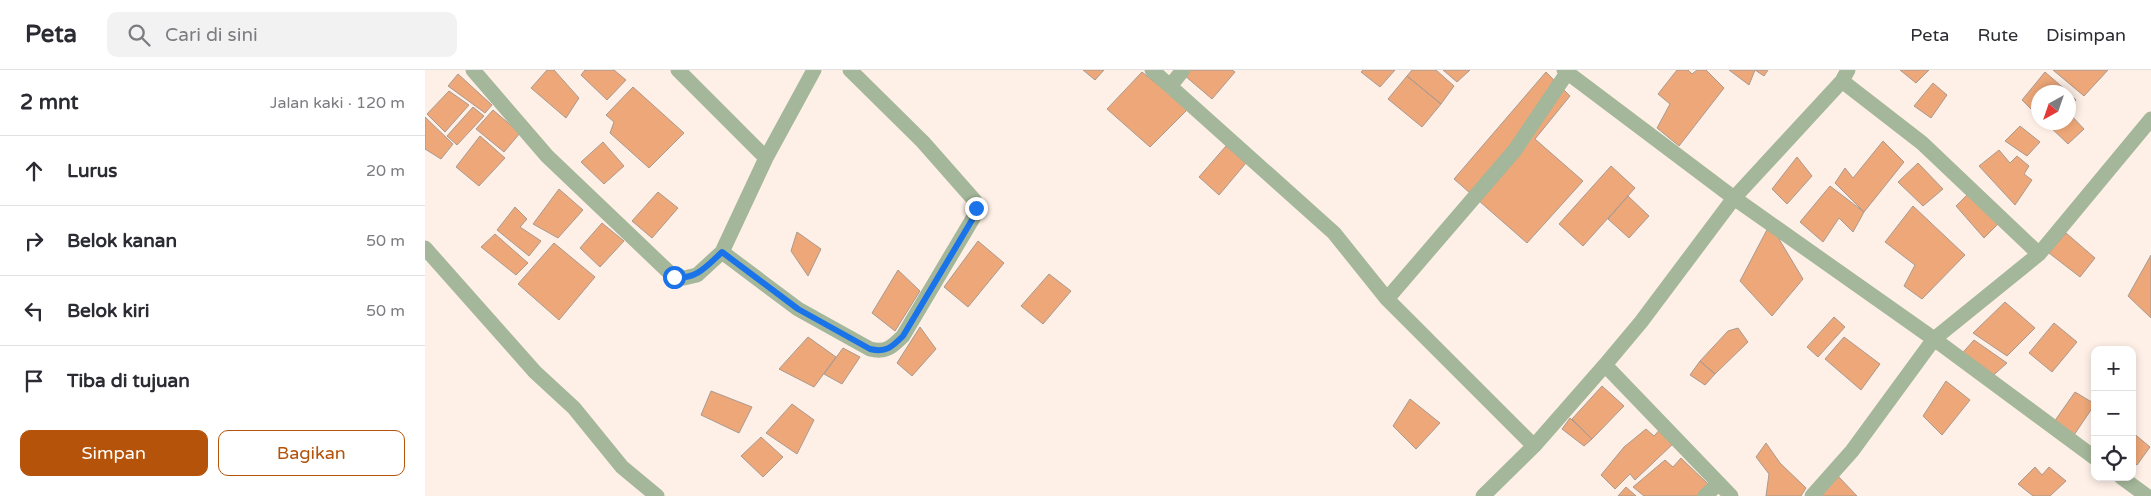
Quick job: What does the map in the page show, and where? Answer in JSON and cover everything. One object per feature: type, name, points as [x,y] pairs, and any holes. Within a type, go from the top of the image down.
[{"type":"street","points":[[473,70],[547,156],[674,277],[684,278],[697,275],[722,252],[766,158],[814,70]]},
{"type":"street","points":[[677,70],[766,158]]},
{"type":"street","points":[[722,252],[798,309],[870,349],[877,351],[889,349],[903,336],[976,213],[975,201],[923,142],[850,70]]},
{"type":"street","points":[[1152,70],[1171,85],[1334,233],[1387,299],[1534,446]]},
{"type":"street","points":[[1171,85],[1183,70]]},
{"type":"street","points":[[1387,299],[1515,150],[1567,71],[1734,198],[1934,339],[2091,455]]},
{"type":"street","points":[[1483,496],[1534,446],[1605,365],[1641,322],[1734,198],[1845,75],[1922,143],[2039,254]]},
{"type":"street","points":[[1812,496],[1852,451],[1934,339],[2039,254],[2151,119]]},
{"type":"street","points":[[425,248],[535,372],[574,408],[622,467],[657,496]]},
{"type":"street","points":[[1605,365],[1731,496]]},
{"type":"street","points":[[2126,481],[2147,496]]},
{"type":"street","points":[[1705,496],[1718,484]]},
{"type":"building","points":[[547,70],[554,70],[579,98],[566,118],[531,88]]},
{"type":"building","points":[[585,70],[614,70],[626,80],[607,100],[581,75]]},
{"type":"building","points":[[1083,70],[1104,70],[1095,80]]},
{"type":"building","points":[[1188,70],[1232,70],[1235,72],[1212,99],[1184,75]]},
{"type":"building","points":[[1363,70],[1395,70],[1380,87],[1361,72]]},
{"type":"building","points":[[1412,70],[1436,70],[1454,86],[1441,104],[1407,76]]},
{"type":"building","points":[[1443,70],[1470,70],[1457,82]]},
{"type":"building","points":[[1677,70],[1688,70],[1692,74],[1697,70],[1706,70],[1724,88],[1679,146],[1657,128],[1670,104],[1658,94]]},
{"type":"building","points":[[1729,70],[1755,70],[1749,85]]},
{"type":"building","points":[[1755,70],[1768,70],[1764,76]]},
{"type":"building","points":[[1900,70],[1929,70],[1916,83]]},
{"type":"building","points":[[2053,70],[2108,70],[2084,96],[2076,89],[2076,85],[2071,85]]},
{"type":"building","points":[[1142,72],[1188,109],[1150,147],[1107,109]]},
{"type":"building","points":[[1546,72],[1570,96],[1535,139],[1583,181],[1527,243],[1454,179]]},
{"type":"building","points":[[2045,72],[2060,85],[2034,85]]},
{"type":"building","points":[[458,74],[492,105],[485,113],[448,86]]},
{"type":"building","points":[[1407,76],[1441,104],[1422,127],[1388,99]]},
{"type":"building","points":[[1933,83],[1947,95],[1931,118],[1914,106]]},
{"type":"building","points":[[633,87],[684,133],[649,168],[610,133],[614,122],[606,115]]},
{"type":"building","points":[[2031,89],[2031,109],[2022,100]]},
{"type":"building","points":[[449,91],[469,105],[445,132],[427,114]]},
{"type":"building","points":[[473,107],[484,116],[457,145],[447,136]]},
{"type":"building","points":[[493,110],[520,133],[504,152],[476,129]]},
{"type":"building","points":[[425,117],[453,144],[441,159],[425,149]]},
{"type":"building","points":[[2076,120],[2084,129],[2068,144],[2053,130],[2076,130]]},
{"type":"building","points":[[2020,126],[2040,142],[2027,156],[2005,141]]},
{"type":"building","points":[[480,136],[505,158],[479,186],[456,167]]},
{"type":"building","points":[[1883,141],[1904,162],[1864,212],[1835,183],[1845,168],[1853,178]]},
{"type":"building","points":[[603,142],[624,166],[604,184],[581,162]]},
{"type":"building","points":[[1226,146],[1246,163],[1219,195],[1199,177]]},
{"type":"building","points":[[1999,150],[2010,163],[2017,156],[2029,166],[2024,174],[2032,180],[2015,205],[1979,166]]},
{"type":"building","points":[[1797,157],[1812,176],[1787,204],[1772,189]]},
{"type":"building","points":[[1918,163],[1943,189],[1923,206],[1898,182]]},
{"type":"building","points":[[1611,166],[1635,188],[1583,246],[1559,224]]},
{"type":"building","points":[[1830,186],[1864,212],[1853,232],[1839,218],[1823,242],[1800,222]]},
{"type":"building","points":[[559,189],[583,210],[558,238],[533,224]]},
{"type":"building","points":[[658,192],[678,208],[652,238],[632,221]]},
{"type":"building","points":[[1968,194],[1999,223],[1984,238],[1956,206]]},
{"type":"building","points":[[1628,196],[1649,216],[1629,238],[1608,219]]},
{"type":"building","points":[[1913,206],[1965,255],[1922,299],[1904,286],[1915,265],[1885,242]]},
{"type":"building","points":[[515,207],[527,219],[520,227],[541,241],[529,256],[497,230]]},
{"type":"building","points":[[602,223],[624,241],[600,267],[580,248]]},
{"type":"building","points":[[1770,224],[1803,279],[1772,316],[1740,281]]},
{"type":"building","points":[[797,232],[821,249],[808,276],[791,251]]},
{"type":"building","points":[[2066,233],[2095,258],[2080,277],[2049,253]]},
{"type":"building","points":[[495,234],[528,263],[516,275],[481,247]]},
{"type":"building","points":[[978,241],[1004,263],[968,307],[944,287]]},
{"type":"building","points":[[554,243],[595,277],[559,320],[518,284]]},
{"type":"building","points":[[2151,255],[2151,318],[2128,296]]},
{"type":"building","points":[[898,270],[920,291],[895,331],[872,313]]},
{"type":"building","points":[[1049,274],[1071,291],[1043,324],[1021,306]]},
{"type":"building","points":[[2005,302],[2035,328],[2007,356],[1973,333]]},
{"type":"building","points":[[1834,317],[1845,327],[1818,357],[1807,347]]},
{"type":"building","points":[[2054,323],[2077,342],[2052,372],[2029,353]]},
{"type":"building","points":[[920,327],[936,349],[912,376],[897,363]]},
{"type":"building","points":[[1738,328],[1748,342],[1715,374],[1700,361],[1728,331]]},
{"type":"building","points":[[808,337],[836,357],[814,387],[779,369]]},
{"type":"building","points":[[1844,337],[1880,364],[1861,390],[1825,359]]},
{"type":"building","points":[[1974,340],[2007,363],[1987,381],[1957,359]]},
{"type":"building","points":[[843,348],[860,357],[842,384],[824,374]]},
{"type":"building","points":[[1700,361],[1715,374],[1705,385],[1690,375]]},
{"type":"building","points":[[1946,381],[1970,400],[1942,435],[1923,416]]},
{"type":"building","points":[[1602,386],[1624,406],[1592,439],[1572,419]]},
{"type":"building","points":[[711,391],[752,407],[739,433],[701,415]]},
{"type":"building","points":[[2075,392],[2091,402],[2091,410],[2074,435],[2054,422]]},
{"type":"building","points":[[1410,399],[1440,423],[1416,449],[1393,426]]},
{"type":"building","points":[[792,404],[814,420],[797,454],[766,433]]},
{"type":"building","points":[[1570,418],[1592,439],[1584,446],[1562,429]]},
{"type":"building","points":[[1663,426],[1675,442],[1635,480],[1630,474],[1615,489],[1601,475],[1624,447],[1646,429],[1654,436]]},
{"type":"building","points":[[2136,435],[2150,447],[2136,464]]},
{"type":"building","points":[[761,437],[783,457],[763,477],[741,456]]},
{"type":"building","points":[[1766,443],[1780,463],[1806,488],[1801,496],[1766,496],[1769,474],[1756,457]]},
{"type":"building","points":[[1681,458],[1709,485],[1698,496],[1644,496],[1633,487],[1665,460],[1673,467]]},
{"type":"building","points":[[2035,467],[2042,475],[2049,467],[2066,481],[2050,496],[2033,496],[2018,484]]},
{"type":"building","points":[[1837,475],[1857,496],[1819,496]]},
{"type":"building","points":[[1626,487],[1636,496],[1618,496]]},
{"type":"route","points":[[674,277],[684,278],[697,275],[722,252],[798,309],[870,349],[883,351],[889,349],[903,336],[976,213],[976,208]]}]
